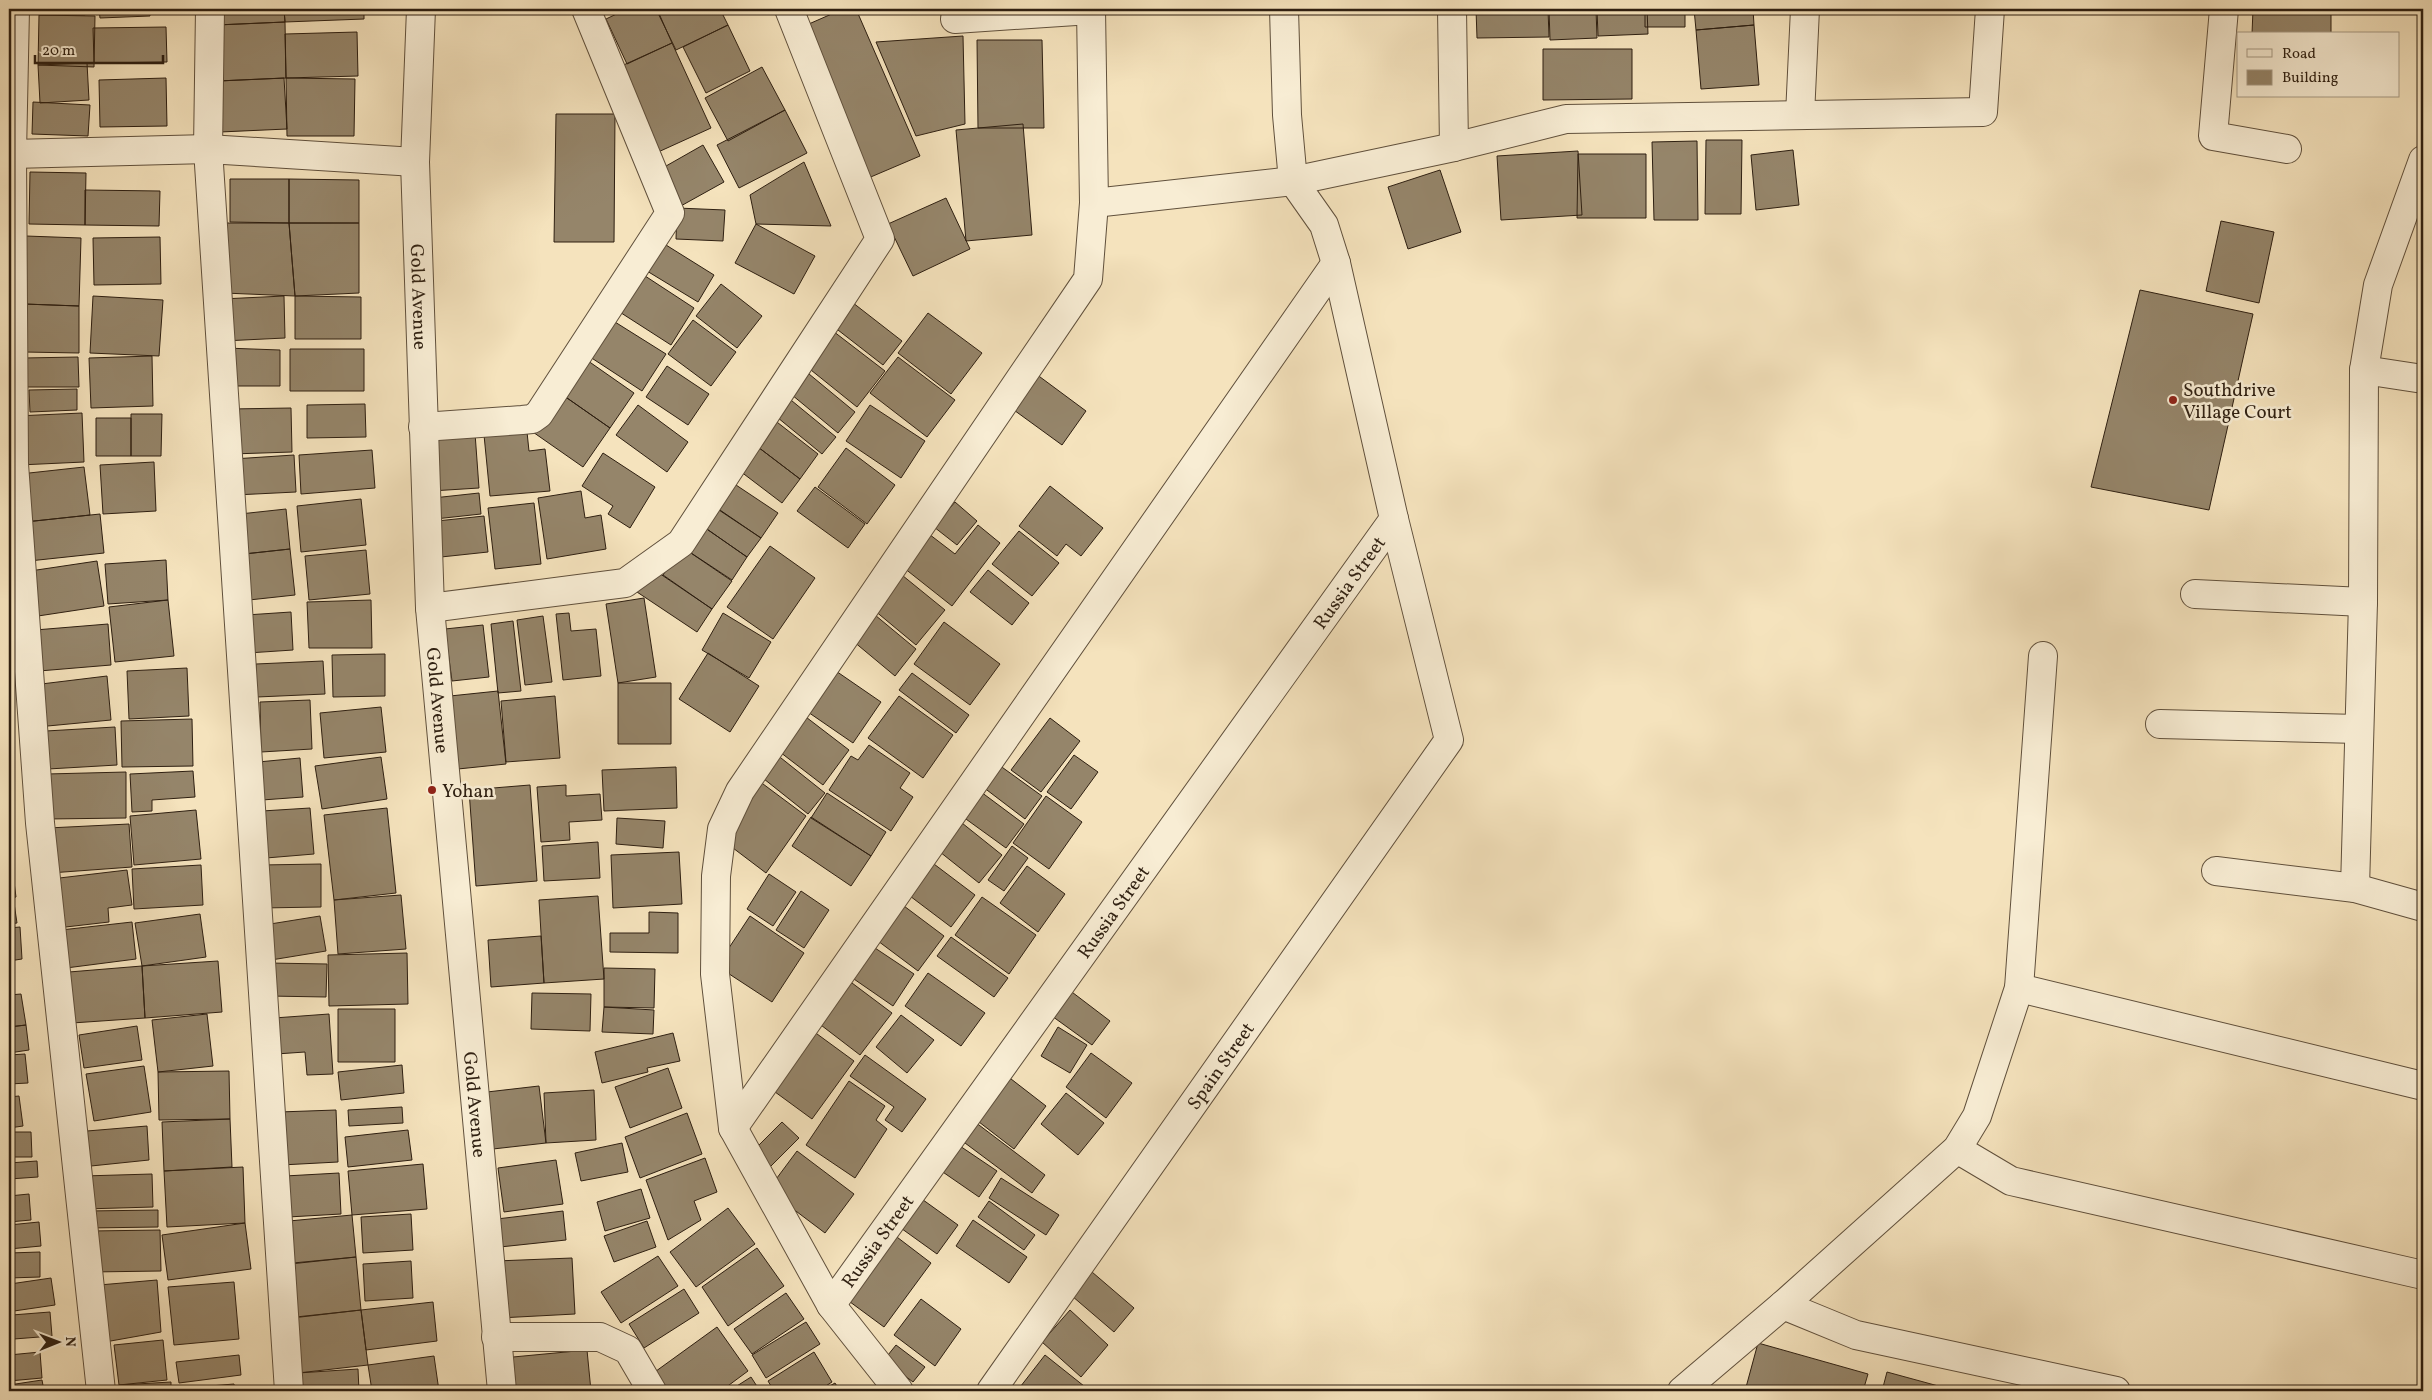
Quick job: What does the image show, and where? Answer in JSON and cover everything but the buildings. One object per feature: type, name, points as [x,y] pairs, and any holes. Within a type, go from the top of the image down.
[{"type":"street","points":[[15,9],[12,154],[15,473],[40,823],[101,1391]]},
{"type":"street","points":[[210,9],[208,148],[289,1391]]},
{"type":"street","name":"Gold Avenue","points":[[421,9],[416,162],[430,608],[502,1391]]},
{"type":"street","points":[[423,427],[532,419],[539,414],[670,213],[586,9]]},
{"type":"street","points":[[430,608],[624,583],[681,543],[880,239],[789,9]]},
{"type":"street","points":[[899,1391],[831,1305],[733,1128],[715,974],[716,876],[722,829],[740,791],[1088,279],[1094,203],[1091,9],[955,19]]},
{"type":"street","points":[[1284,9],[1287,115],[1293,180],[1324,225],[1336,263],[1394,518]]},
{"type":"street","points":[[1452,9],[1454,148]]},
{"type":"street","points":[[1800,115],[1805,9]]},
{"type":"street","points":[[1094,203],[1293,180],[1454,148],[1566,119],[1983,112],[1990,9]]},
{"type":"street","points":[[2224,9],[2213,136],[2287,149]]},
{"type":"street","points":[[12,154],[208,148],[416,162]]},
{"type":"street","points":[[2355,888],[2363,602],[2364,370],[2378,285],[2423,160]]},
{"type":"street","points":[[733,1128],[1336,263]]},
{"type":"street","points":[[2364,370],[2423,379]]},
{"type":"street","name":"Spain Street","points":[[991,1391],[1449,740],[1394,518]]},
{"type":"street","name":"Russia Street","points":[[831,1305],[1394,518]]},
{"type":"street","points":[[2195,594],[2363,602]]},
{"type":"street","points":[[1682,1391],[1783,1306],[1957,1149],[1978,1116],[2019,988],[2044,656]]},
{"type":"street","points":[[2160,724],[2359,729]]},
{"type":"street","points":[[2216,872],[2355,888],[2423,907]]},
{"type":"street","points":[[2019,988],[2423,1086]]},
{"type":"street","points":[[1957,1149],[2011,1181],[2423,1275]]},
{"type":"street","points":[[1783,1306],[1856,1335],[2116,1391]]},
{"type":"street","points":[[496,1337],[600,1337],[628,1350],[652,1391]]},
{"type":"place","name":"Southdrive Village Court","points":[[2173,400]]},
{"type":"place","name":"Yohan","points":[[432,790]]}]
